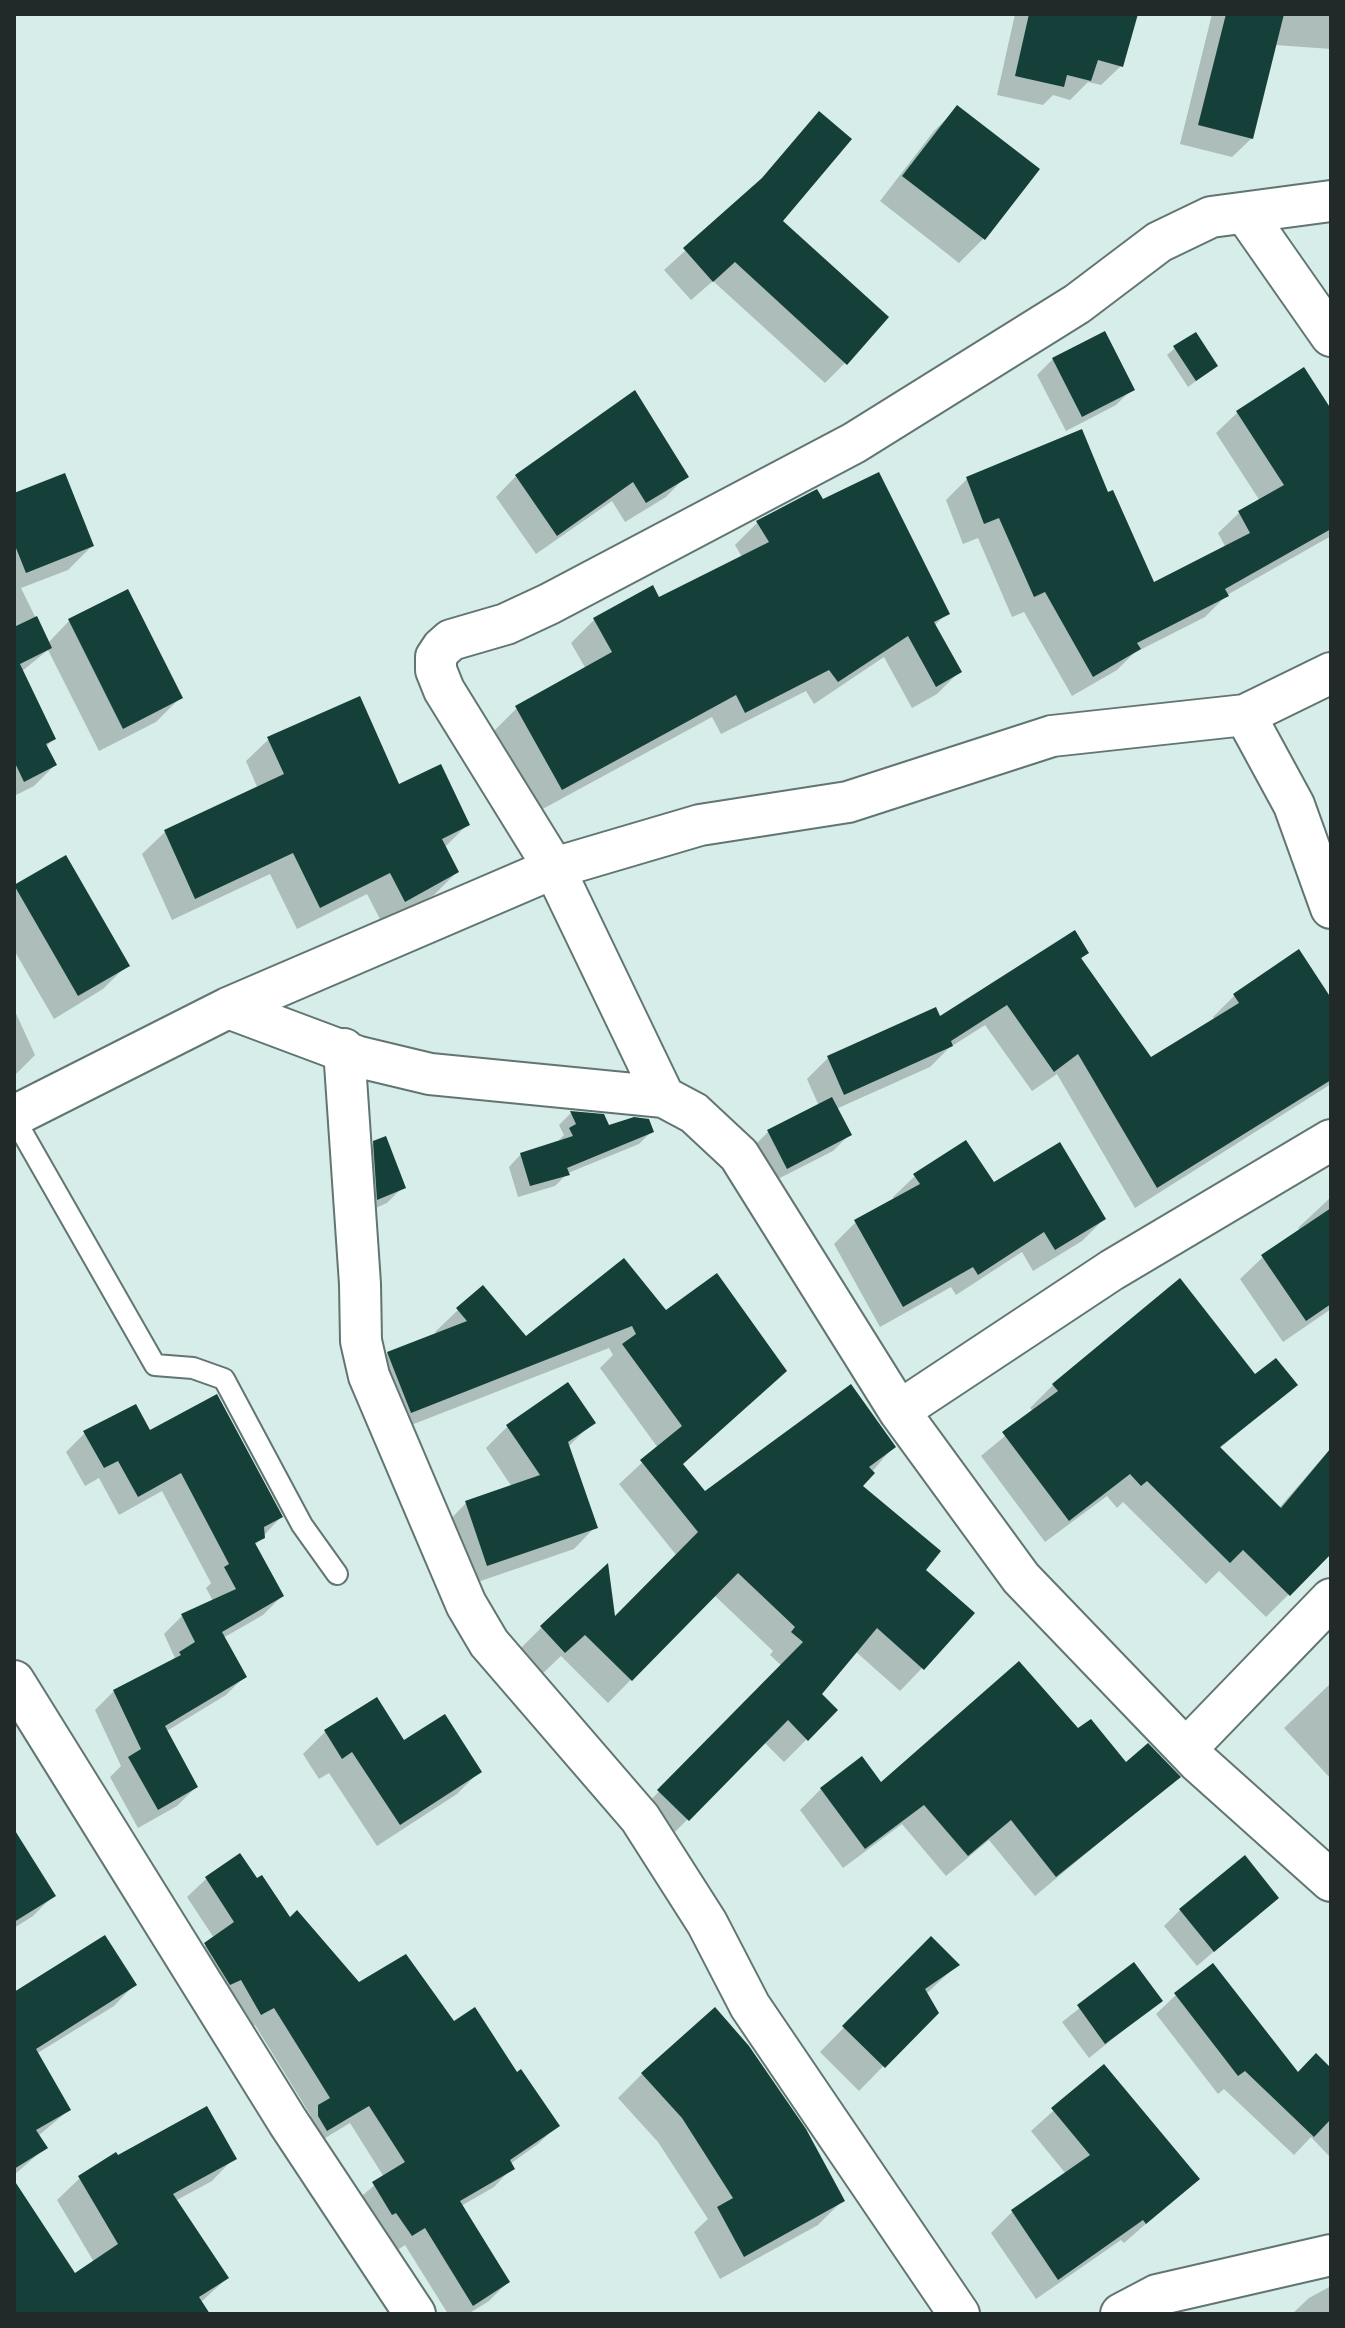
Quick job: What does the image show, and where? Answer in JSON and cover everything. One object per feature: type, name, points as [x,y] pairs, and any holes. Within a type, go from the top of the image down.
[{"type":"street","points":[[664,1097],[554,868],[444,690],[436,670],[436,657],[442,648],[451,640],[506,624],[549,604],[854,443],[1077,304],[1159,242],[1211,217],[1331,201]]},
{"type":"street","points":[[1245,213],[1331,336]]},
{"type":"street","points":[[14,1117],[228,1008],[554,868],[700,825],[848,802],[1052,736],[1245,715],[1331,673]]},
{"type":"street","points":[[1245,715],[1294,805],[1331,908]]},
{"type":"street","points":[[228,1008],[359,1057],[430,1074],[664,1097],[694,1113],[739,1155],[899,1411],[1021,1578],[1186,1749],[1331,1881]]},
{"type":"street","points":[[344,1049],[361,1341],[369,1376],[466,1604],[489,1643],[640,1818],[707,1923],[750,2006],[959,2314]]},
{"type":"street","points":[[899,1411],[1112,1270],[1331,1140]]},
{"type":"street","points":[[1186,1749],[1331,1599]]},
{"type":"street","points":[[14,1681],[288,2122],[415,2314]]},
{"type":"street","points":[[1121,2314],[1157,2295],[1331,2255]]},
{"type":"lane","points":[[14,1117],[155,1365],[193,1368],[224,1379],[302,1525],[337,1574]]},
{"type":"building","points":[[1029,14],[1138,14],[1123,67],[1098,60],[1091,81],[1067,75],[1064,87],[1015,76]]},
{"type":"building","points":[[1226,14],[1284,14],[1253,139],[1198,125]]},
{"type":"building","points":[[957,105],[1040,169],[985,240],[902,176]]},
{"type":"building","points":[[819,111],[852,139],[783,221],[889,317],[847,365],[735,262],[713,282],[683,248],[762,178]]},
{"type":"building","points":[[1105,331],[1135,390],[1082,417],[1052,358]]},
{"type":"building","points":[[1196,332],[1218,366],[1196,381],[1173,346]]},
{"type":"building","points":[[1304,367],[1331,409],[1331,529],[1225,589],[1229,596],[1137,643],[1141,649],[1093,677],[1045,592],[1034,597],[999,518],[984,524],[966,477],[1082,429],[1108,492],[1113,490],[1154,582],[1250,533],[1238,511],[1284,485],[1236,411]]},
{"type":"building","points":[[635,390],[689,477],[646,503],[633,482],[557,536],[515,475]]},
{"type":"building","points":[[879,472],[950,614],[934,622],[962,672],[936,687],[908,636],[838,682],[829,670],[745,713],[736,695],[562,790],[515,706],[612,652],[593,618],[653,585],[659,597],[769,542],[756,521],[817,489],[823,499]]},
{"type":"building","points":[[65,473],[94,546],[26,573],[14,543],[14,493]]},
{"type":"building","points":[[128,589],[183,698],[123,729],[68,619]]},
{"type":"building","points":[[37,616],[52,648],[20,664],[56,739],[46,744],[57,765],[24,782],[14,761],[14,627]]},
{"type":"building","points":[[360,696],[399,784],[441,764],[470,825],[442,839],[459,872],[405,902],[390,873],[320,908],[293,853],[195,899],[164,830],[284,774],[267,737]]},
{"type":"building","points":[[66,855],[130,966],[78,996],[14,885]]},
{"type":"building","points":[[1075,930],[1089,953],[1081,958],[1151,1057],[1239,1003],[1233,994],[1299,949],[1331,998],[1331,1080],[1157,1188],[1078,1054],[1054,1072],[1007,1005],[951,1041],[953,1046],[844,1095],[827,1056],[936,1007],[940,1016]]},
{"type":"building","points":[[832,1097],[852,1135],[787,1169],[767,1130]]},
{"type":"building","points":[[570,1111],[604,1114],[609,1125],[634,1117],[649,1119],[654,1132],[567,1168],[570,1175],[530,1186],[520,1153],[573,1136],[569,1128],[576,1124]]},
{"type":"building","points":[[386,1136],[406,1188],[377,1200],[373,1141]]},
{"type":"building","points":[[966,1140],[994,1182],[1060,1142],[1106,1219],[1055,1250],[1044,1232],[978,1275],[973,1267],[903,1307],[854,1220],[920,1184],[913,1174]]},
{"type":"building","points":[[1331,1208],[1331,1304],[1306,1321],[1261,1255]]},
{"type":"building","points":[[624,1258],[666,1310],[717,1273],[787,1371],[683,1464],[705,1491],[851,1384],[896,1447],[869,1467],[875,1473],[863,1486],[941,1551],[926,1570],[975,1613],[924,1670],[877,1628],[822,1694],[838,1710],[808,1741],[788,1720],[689,1821],[657,1790],[803,1642],[791,1632],[795,1627],[738,1573],[632,1681],[585,1635],[565,1653],[540,1626],[608,1563],[615,1616],[698,1532],[640,1460],[682,1426],[622,1344],[636,1334],[632,1326],[411,1413],[387,1352],[467,1321],[456,1308],[483,1285],[526,1336]]},
{"type":"building","points":[[1180,1278],[1255,1374],[1276,1358],[1298,1385],[1220,1447],[1281,1508],[1331,1448],[1331,1554],[1290,1596],[1243,1550],[1230,1563],[1147,1481],[1141,1486],[1130,1474],[1069,1521],[1002,1432],[1058,1391],[1052,1384]]},
{"type":"building","points":[[568,1382],[596,1423],[568,1442],[598,1528],[487,1566],[465,1501],[540,1475],[506,1425]]},
{"type":"building","points":[[217,1394],[283,1517],[264,1527],[265,1538],[255,1543],[284,1596],[222,1632],[247,1677],[165,1726],[198,1787],[158,1810],[128,1757],[141,1749],[113,1690],[181,1655],[179,1652],[195,1642],[181,1614],[236,1589],[224,1567],[229,1564],[181,1473],[138,1497],[118,1461],[104,1468],[83,1431],[136,1404],[150,1430]]},
{"type":"building","points":[[1019,1661],[1078,1728],[1091,1719],[1126,1762],[1148,1743],[1181,1777],[1056,1877],[1011,1820],[968,1856],[924,1805],[865,1849],[820,1788],[862,1756],[881,1782]]},
{"type":"building","points":[[377,1697],[404,1740],[445,1714],[482,1772],[400,1825],[352,1752],[342,1759],[324,1730]]},
{"type":"building","points":[[14,1829],[56,1896],[14,1922]]},
{"type":"building","points":[[240,1853],[257,1878],[262,1875],[290,1917],[297,1910],[359,1982],[406,1954],[454,2021],[475,2007],[517,2072],[521,2069],[560,2126],[510,2160],[515,2169],[460,2201],[510,2282],[473,2306],[425,2228],[412,2236],[396,2213],[392,2215],[372,2182],[405,2162],[369,2106],[327,2131],[318,2116],[318,2105],[330,2098],[274,2008],[261,2015],[241,1980],[230,1985],[204,1943],[234,1922],[205,1877]]},
{"type":"building","points":[[1245,1855],[1279,1898],[1214,1952],[1179,1909]]},
{"type":"building","points":[[105,1935],[137,1985],[36,2049],[71,2110],[36,2130],[48,2148],[14,2169],[14,1992]]},
{"type":"building","points":[[931,1936],[960,1965],[925,1989],[939,2013],[885,2068],[842,2026]]},
{"type":"building","points":[[1134,1962],[1163,2001],[1105,2044],[1077,2005]]},
{"type":"building","points":[[1213,1963],[1298,2072],[1316,2053],[1331,2068],[1331,2119],[1314,2137],[1245,2071],[1238,2076],[1174,1993]]},
{"type":"building","points":[[715,2007],[749,2046],[806,2129],[845,2201],[744,2257],[717,2207],[733,2198],[682,2118],[641,2073]]},
{"type":"building","points":[[1104,2064],[1200,2179],[1146,2224],[1143,2220],[1058,2280],[1011,2210],[1090,2155],[1051,2108]]},
{"type":"building","points":[[207,2106],[237,2159],[173,2194],[229,2278],[199,2297],[210,2314],[14,2314],[14,2180],[75,2273],[118,2244],[78,2176],[116,2152],[118,2155]]}]
